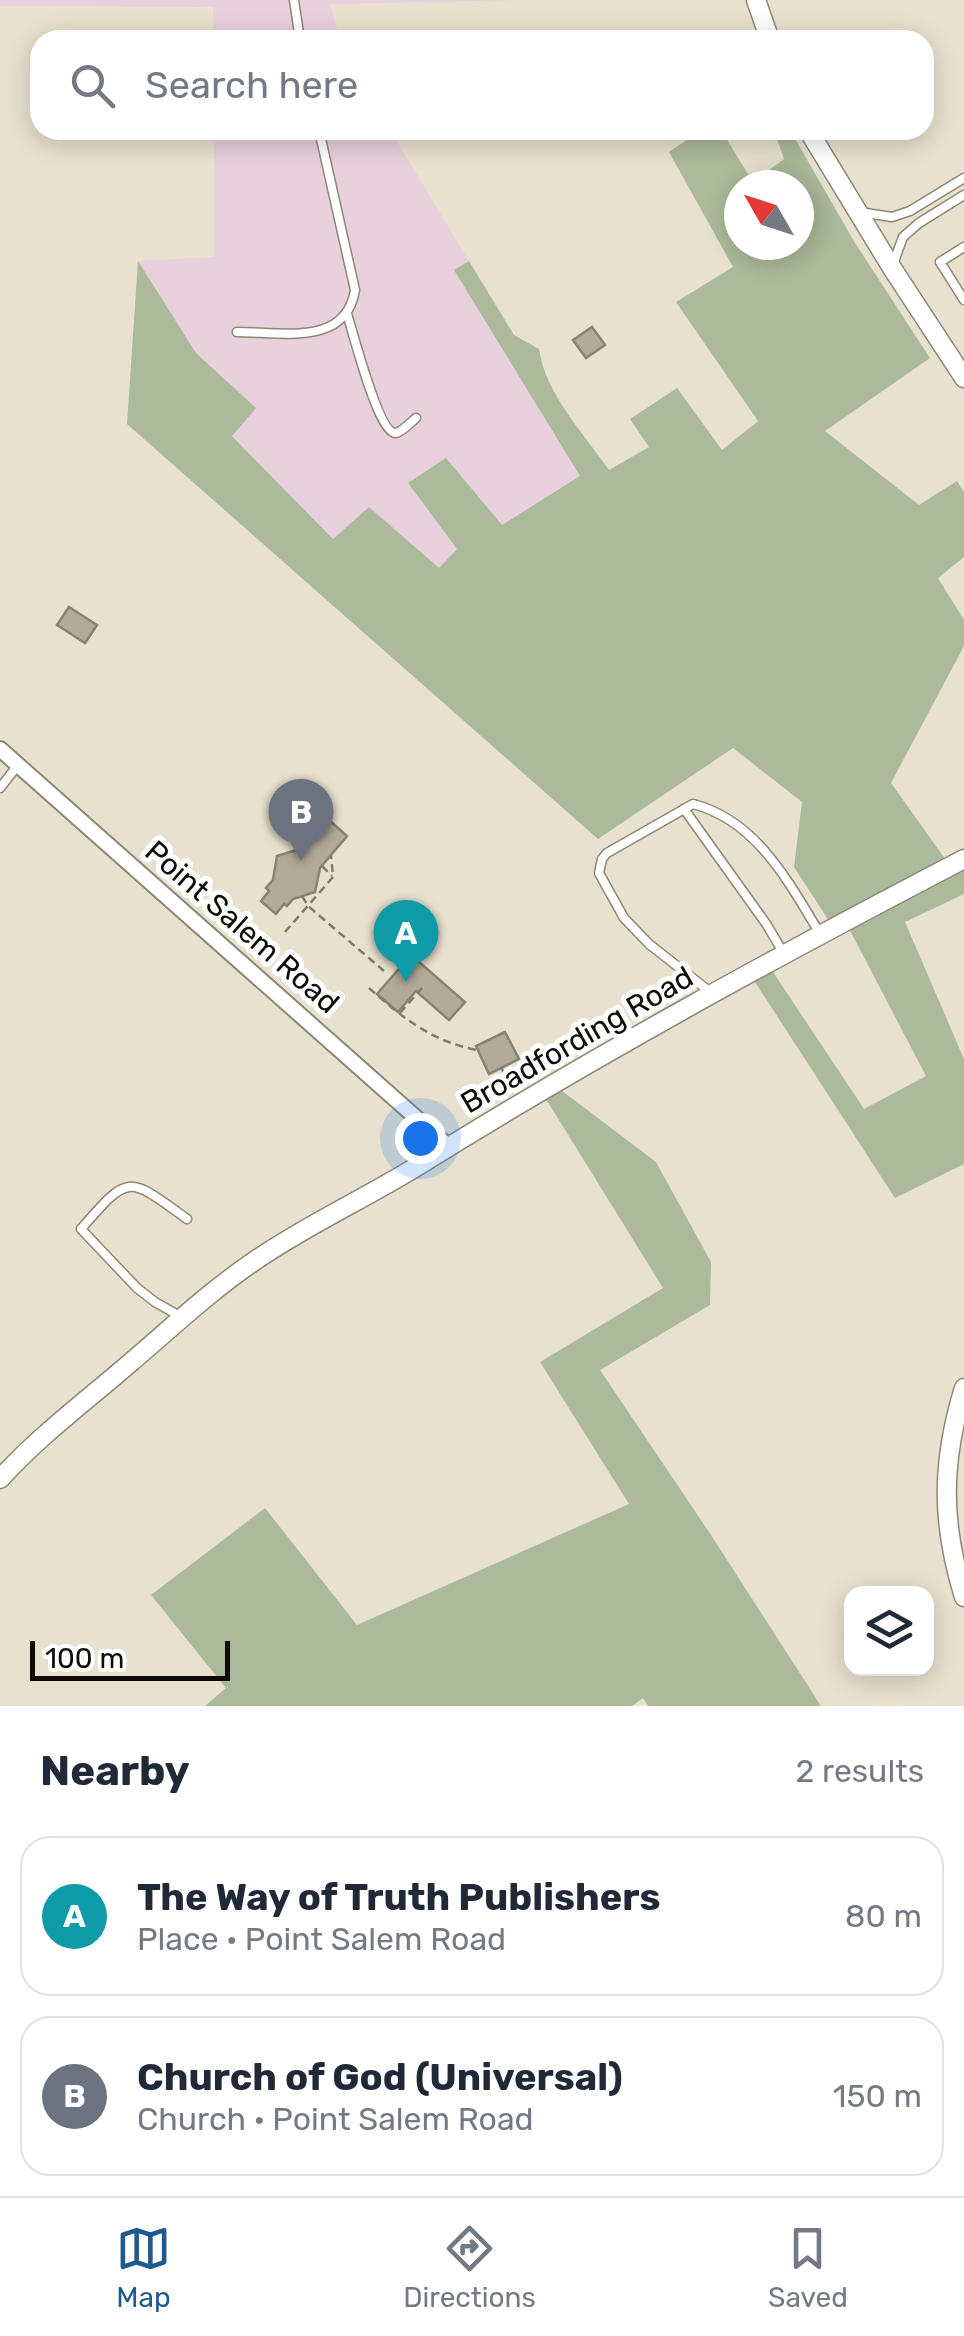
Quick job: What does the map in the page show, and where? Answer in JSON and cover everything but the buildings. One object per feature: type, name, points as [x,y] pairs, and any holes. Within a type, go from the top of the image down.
[{"type":"street","points":[[756,0],[766,30]]},
{"type":"street","points":[[814,140],[964,378]]},
{"type":"street","name":"Point Salem Road","points":[[0,750],[448,1146]]},
{"type":"street","name":"Broadfording Road","points":[[0,1479],[40,1439],[182,1318],[250,1264],[301,1231],[784,954],[964,859]]},
{"type":"street","points":[[964,1388],[952,1425],[946,1466],[950,1544],[964,1597]]},
{"type":"lane","points":[[294,0],[298,30]]},
{"type":"lane","points":[[237,332],[326,330],[348,314],[355,290],[321,140]]},
{"type":"lane","points":[[858,212],[892,217],[910,211],[964,178]]},
{"type":"lane","points":[[892,268],[903,237],[964,195]]},
{"type":"lane","points":[[964,247],[940,262],[964,300]]},
{"type":"lane","points":[[348,314],[383,422],[390,431],[399,432],[416,418]]},
{"type":"lane","points":[[0,788],[18,765]]},
{"type":"lane","points":[[713,994],[649,944],[624,918],[599,873],[607,853],[694,804],[703,806],[755,838],[791,885],[820,934]]},
{"type":"lane","points":[[684,809],[784,954]]},
{"type":"lane","points":[[182,1318],[137,1288],[80,1229],[111,1194],[132,1186],[157,1196],[186,1218]]},
{"type":"path","points":[[285,932],[333,877],[330,855]]},
{"type":"path","points":[[322,866],[333,877]]},
{"type":"path","points":[[302,896],[308,906],[384,971]]},
{"type":"path","points":[[369,988],[409,1023],[464,1048],[478,1050]]},
{"type":"path","points":[[399,1014],[422,988]]},
{"type":"path","points":[[502,1068],[519,1104]]},
{"type":"shaded area","points":[[0,0],[524,0],[330,4],[337,30],[214,30],[213,7],[0,6]]},
{"type":"shaded area","points":[[214,140],[396,140],[469,261],[454,270],[580,476],[501,526],[446,459],[408,483],[458,549],[439,569],[369,507],[333,539],[232,435],[255,407],[196,353],[138,261],[214,257]]},
{"type":"green space","points":[[687,140],[727,140],[746,170],[724,170],[724,251],[669,152]]},
{"type":"green space","points":[[777,140],[796,140],[813,170],[769,170],[784,159]]},
{"type":"green space","points":[[814,172],[930,358],[825,431],[919,505],[957,481],[964,492],[964,557],[938,578],[964,620],[964,646],[891,783],[948,863],[964,855],[964,894],[905,922],[964,1059],[964,1164],[895,1198],[755,982],[773,972],[864,1109],[926,1076],[844,919],[831,924],[794,867],[802,802],[733,748],[598,839],[127,424],[138,261],[196,353],[256,408],[232,436],[333,539],[369,507],[439,568],[457,549],[408,483],[446,458],[502,525],[580,476],[454,270],[469,261],[514,335],[539,349],[557,397],[609,470],[649,447],[630,419],[677,388],[722,450],[758,421],[676,302],[733,267],[729,260],[814,260]]},
{"type":"green space","points":[[561,1090],[656,1162],[711,1262],[710,1305],[600,1370],[821,1706],[648,1706],[643,1698],[632,1706],[205,1706],[226,1688],[151,1595],[265,1508],[357,1625],[629,1504],[540,1362],[663,1288],[546,1099]]},
{"type":"place","name":"Church of God (Universal)","points":[[301,861]]},
{"type":"place","name":"The Way of Truth Publishers","points":[[406,982]]}]
